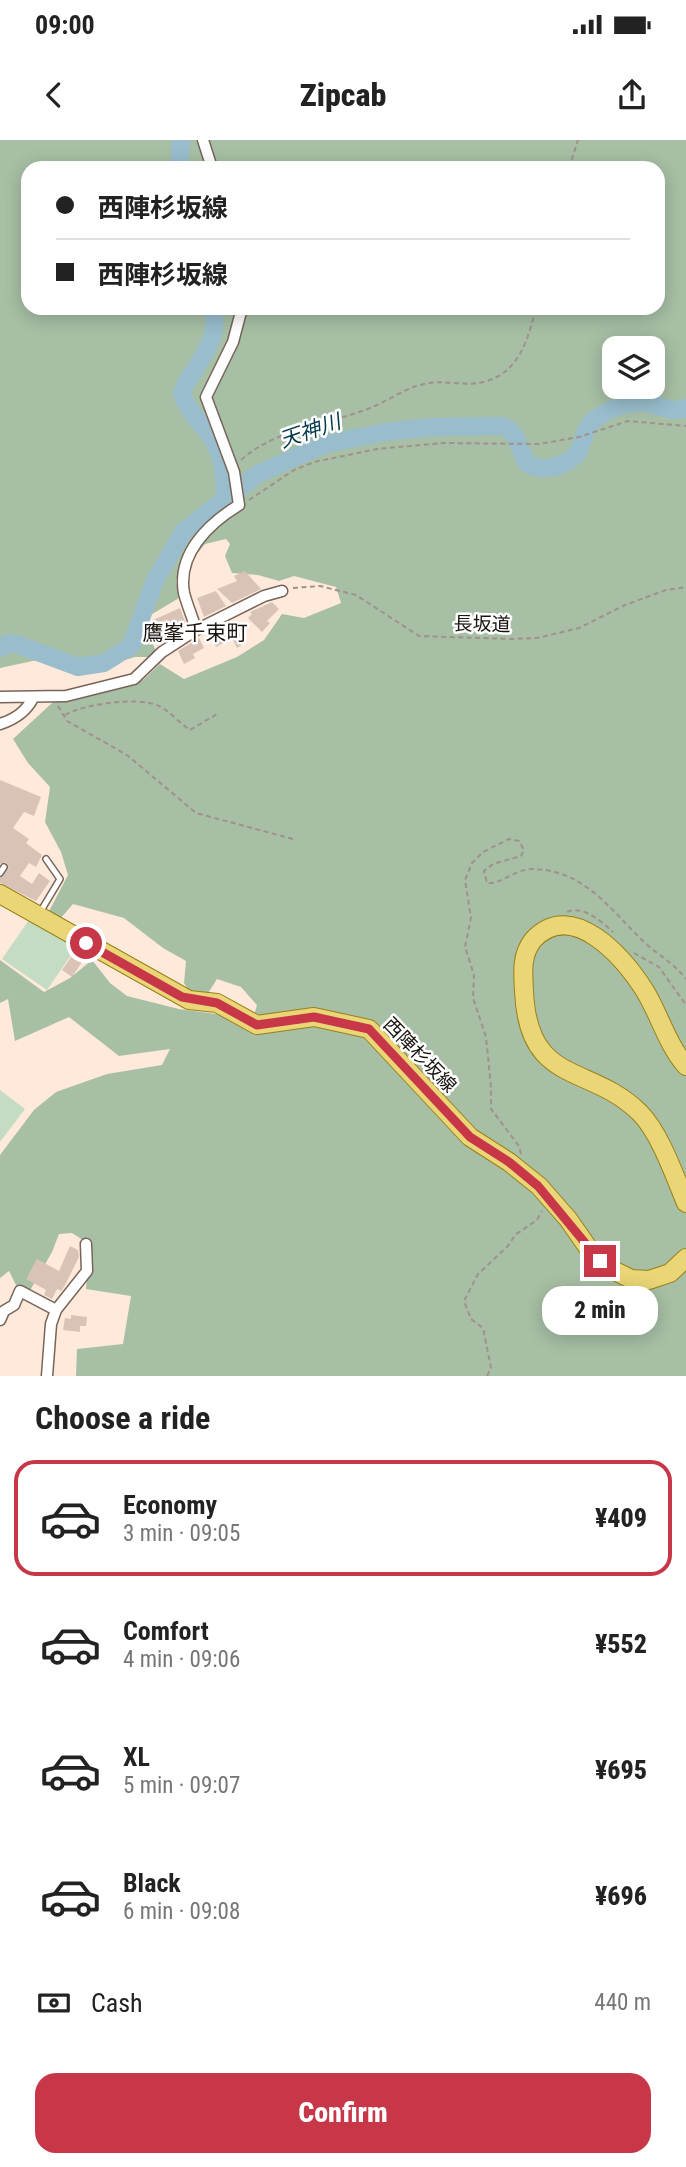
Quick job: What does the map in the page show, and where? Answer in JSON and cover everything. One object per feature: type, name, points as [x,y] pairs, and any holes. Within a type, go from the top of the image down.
[{"type":"main road","name":"西陣杉坂線","points":[[0,894],[182,997],[217,1003],[257,1025],[314,1017],[369,1029],[470,1137],[509,1162],[543,1191],[568,1219],[591,1252],[623,1276],[649,1280],[661,1277],[679,1266],[686,1258]]},
{"type":"main road","points":[[686,1066],[675,1052],[651,1002],[637,980],[592,934],[581,927],[559,925],[550,927],[532,942],[523,965],[525,1010],[538,1046],[561,1069],[610,1091],[643,1115],[686,1203]]},
{"type":"street","points":[[204,140],[210,161]]},
{"type":"street","points":[[197,630],[184,593],[185,563],[202,536],[239,505],[234,470],[206,397],[233,342],[240,315]]},
{"type":"street","points":[[0,697],[33,698],[80,694],[134,679],[162,652],[197,630],[264,596],[282,591]]},
{"type":"street","points":[[0,724],[24,712],[33,698]]},
{"type":"street","points":[[47,1376],[51,1324],[56,1310],[87,1271],[86,1244]]},
{"type":"street","points":[[0,1320],[4,1311],[14,1305],[20,1291],[56,1310]]},
{"type":"lane","points":[[37,916],[60,879],[46,859]]},
{"type":"lane","points":[[0,873],[4,867]]},
{"type":"path","points":[[571,161],[578,140]]},
{"type":"path","points":[[234,470],[251,451],[277,438],[369,408],[420,384],[440,380],[482,383],[498,375],[510,367],[522,352],[534,315]]},
{"type":"path","points":[[239,505],[294,470],[314,462],[419,444],[539,444],[579,437],[639,421],[686,426]]},
{"type":"path","name":"長坂道","points":[[282,591],[320,586],[356,595],[419,636],[530,639],[579,628],[625,605],[666,590],[686,587]]},
{"type":"path","points":[[51,696],[67,721],[127,755],[196,813],[293,838]]},
{"type":"path","points":[[65,715],[78,707],[115,701],[159,705],[190,730],[217,714]]},
{"type":"path","points":[[487,1376],[491,1368],[483,1328],[471,1319],[464,1301],[478,1275],[509,1246],[515,1235],[537,1220],[544,1206],[543,1191]]},
{"type":"green space","points":[[0,140],[686,140],[686,1376],[76,1376],[77,1349],[123,1344],[131,1296],[86,1289],[89,1244],[72,1233],[59,1234],[52,1252],[24,1301],[9,1271],[0,1278],[0,1155],[34,1110],[56,1092],[107,1074],[162,1065],[170,1049],[119,1056],[69,1017],[15,1041],[8,999],[0,1003],[0,960],[44,992],[70,978],[92,960],[110,983],[127,996],[179,1009],[253,1019],[257,1005],[241,987],[217,979],[207,995],[189,991],[184,983],[186,961],[163,948],[124,918],[73,904],[60,919],[47,915],[68,875],[61,852],[45,822],[50,787],[28,763],[13,739],[52,703],[143,680],[160,664],[184,679],[237,657],[264,640],[282,614],[304,618],[341,603],[336,587],[294,576],[279,581],[258,575],[232,573],[225,556],[230,544],[226,539],[205,544],[176,580],[179,598],[144,619],[156,652],[150,657],[135,657],[85,672],[42,659],[0,668]]},
{"type":"green space","points":[[31,917],[76,948],[47,990],[2,959]]},
{"type":"green space","points":[[0,1090],[25,1109],[0,1142]]},
{"type":"building","points":[[245,571],[261,589],[232,603],[217,589],[237,581],[234,576]]},
{"type":"building","points":[[216,591],[226,606],[204,617],[197,598]]},
{"type":"building","points":[[272,602],[279,609],[267,621],[270,623],[262,632],[248,618],[252,614],[250,612]]},
{"type":"building","points":[[180,608],[187,627],[163,642],[151,621]]},
{"type":"building","points":[[236,624],[245,643],[237,648],[232,638],[216,647],[210,632],[224,625],[227,630]]},
{"type":"building","points":[[199,638],[204,648],[193,654],[195,658],[184,664],[178,651]]},
{"type":"building","points":[[0,780],[41,797],[34,816],[24,812],[13,828],[29,839],[26,843],[42,855],[36,867],[29,863],[20,876],[32,884],[39,873],[50,881],[36,901],[0,883],[0,878],[9,867],[5,862],[0,864]]},
{"type":"building","points":[[76,950],[86,956],[72,977],[62,970]]},
{"type":"building","points":[[70,1246],[78,1250],[79,1257],[65,1285],[61,1291],[57,1289],[52,1299],[44,1295],[46,1290],[26,1279],[37,1259],[59,1271]]},
{"type":"building","points":[[71,1315],[87,1317],[86,1326],[80,1326],[80,1332],[63,1330],[65,1318],[71,1319]]},
{"type":"waterway","points":[[180,161],[181,140]]},
{"type":"waterway","points":[[214,315],[214,331],[210,342],[182,393],[190,410],[218,449],[225,498]]},
{"type":"waterway","name":"天神川","points":[[0,648],[10,643],[19,645],[78,667],[104,663],[131,646],[155,580],[184,531],[258,474],[326,444],[386,432],[433,427],[501,426],[507,428],[515,437],[528,464],[547,468],[574,457],[591,423],[614,408],[638,403],[675,410],[686,408]]},
{"type":"district","name":"鷹峯千束町","points":[[195,633]]},
{"type":"route","points":[[86,943],[182,997],[217,1003],[257,1025],[314,1017],[369,1029],[470,1137],[509,1162],[538,1186],[600,1261]]}]
